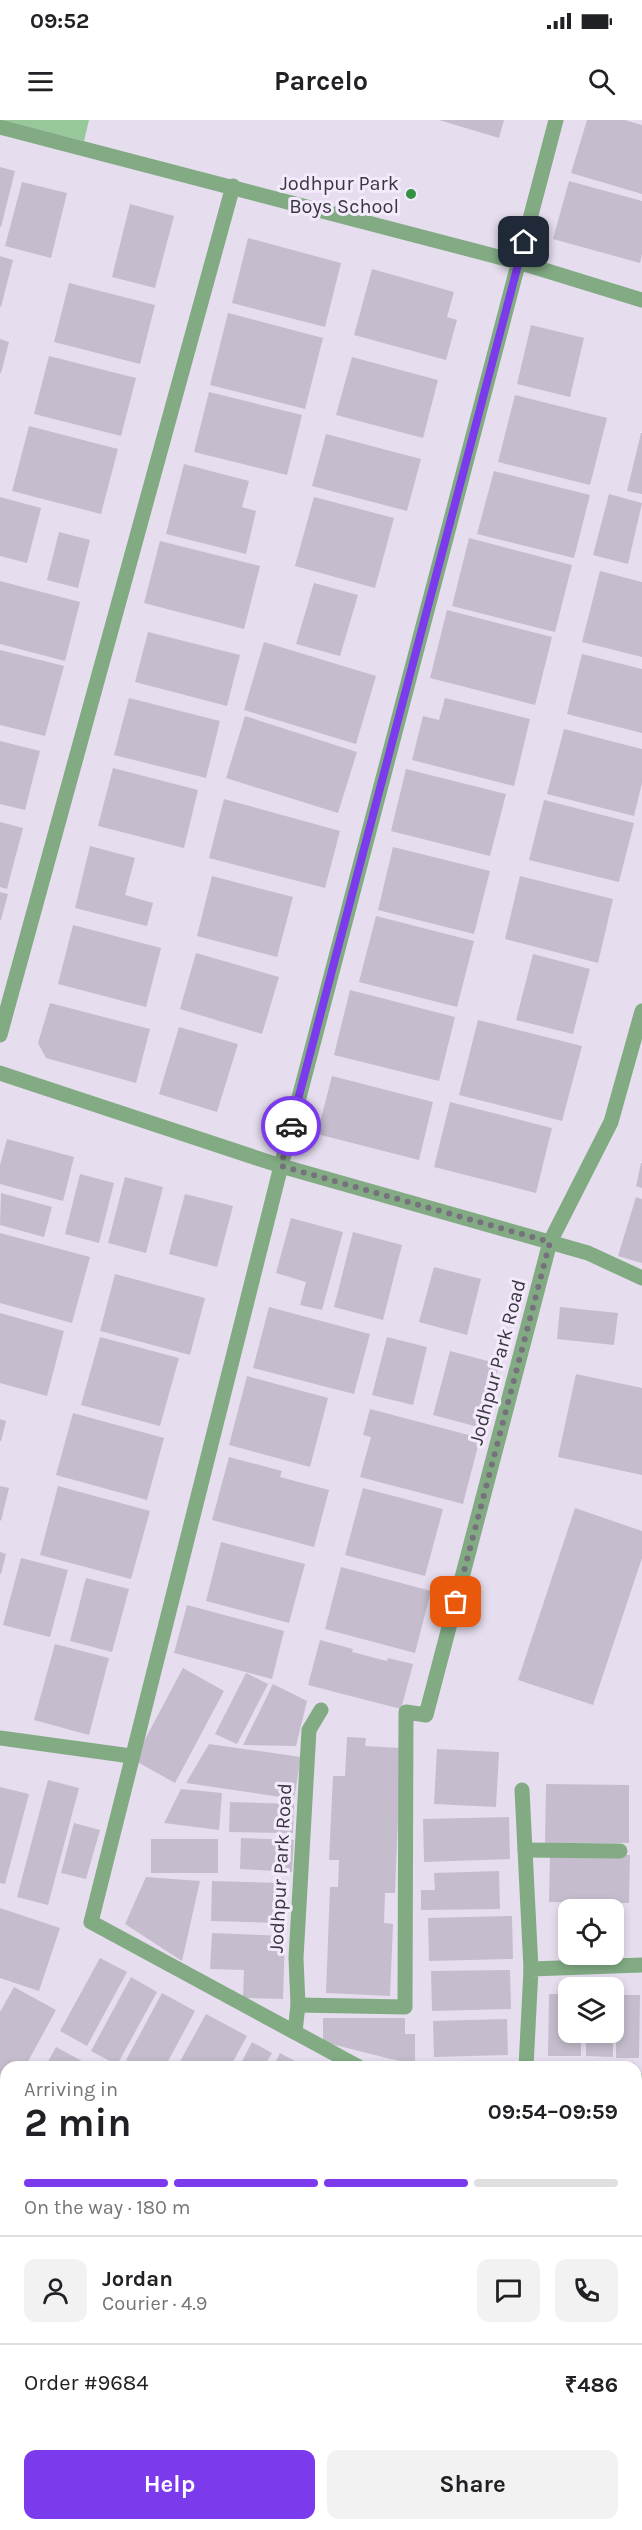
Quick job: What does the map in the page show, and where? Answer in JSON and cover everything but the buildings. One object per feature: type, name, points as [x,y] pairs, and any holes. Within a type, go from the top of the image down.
[{"type":"street","points":[[349,2061],[91,1922],[281,1166],[556,120]]},
{"type":"street","points":[[0,127],[518,262],[642,300]]},
{"type":"street","points":[[0,1035],[233,186]]},
{"type":"street","name":"Jodhpur Park Road","points":[[298,2005],[405,2007],[406,1712],[426,1715],[550,1242],[611,1122],[642,1011]]},
{"type":"street","points":[[0,1073],[281,1166],[588,1253],[642,1278]]},
{"type":"street","name":"Jodhpur Park Road","points":[[295,2032],[298,2005],[296,1958],[309,1730],[321,1710]]},
{"type":"street","points":[[0,1738],[131,1756]]},
{"type":"street","points":[[522,1790],[531,1969],[526,2061]]},
{"type":"street","points":[[525,1850],[620,1851]]},
{"type":"street","points":[[531,1969],[642,1965]]},
{"type":"green space","points":[[2,120],[89,120],[84,141]]},
{"type":"way so far","points":[[291,1126],[281,1166],[550,1242],[456,1602]]},
{"type":"place","name":"Jodhpur Park Boys School","points":[[411,194]]},
{"type":"route","points":[[291,1126],[524,242]]}]
